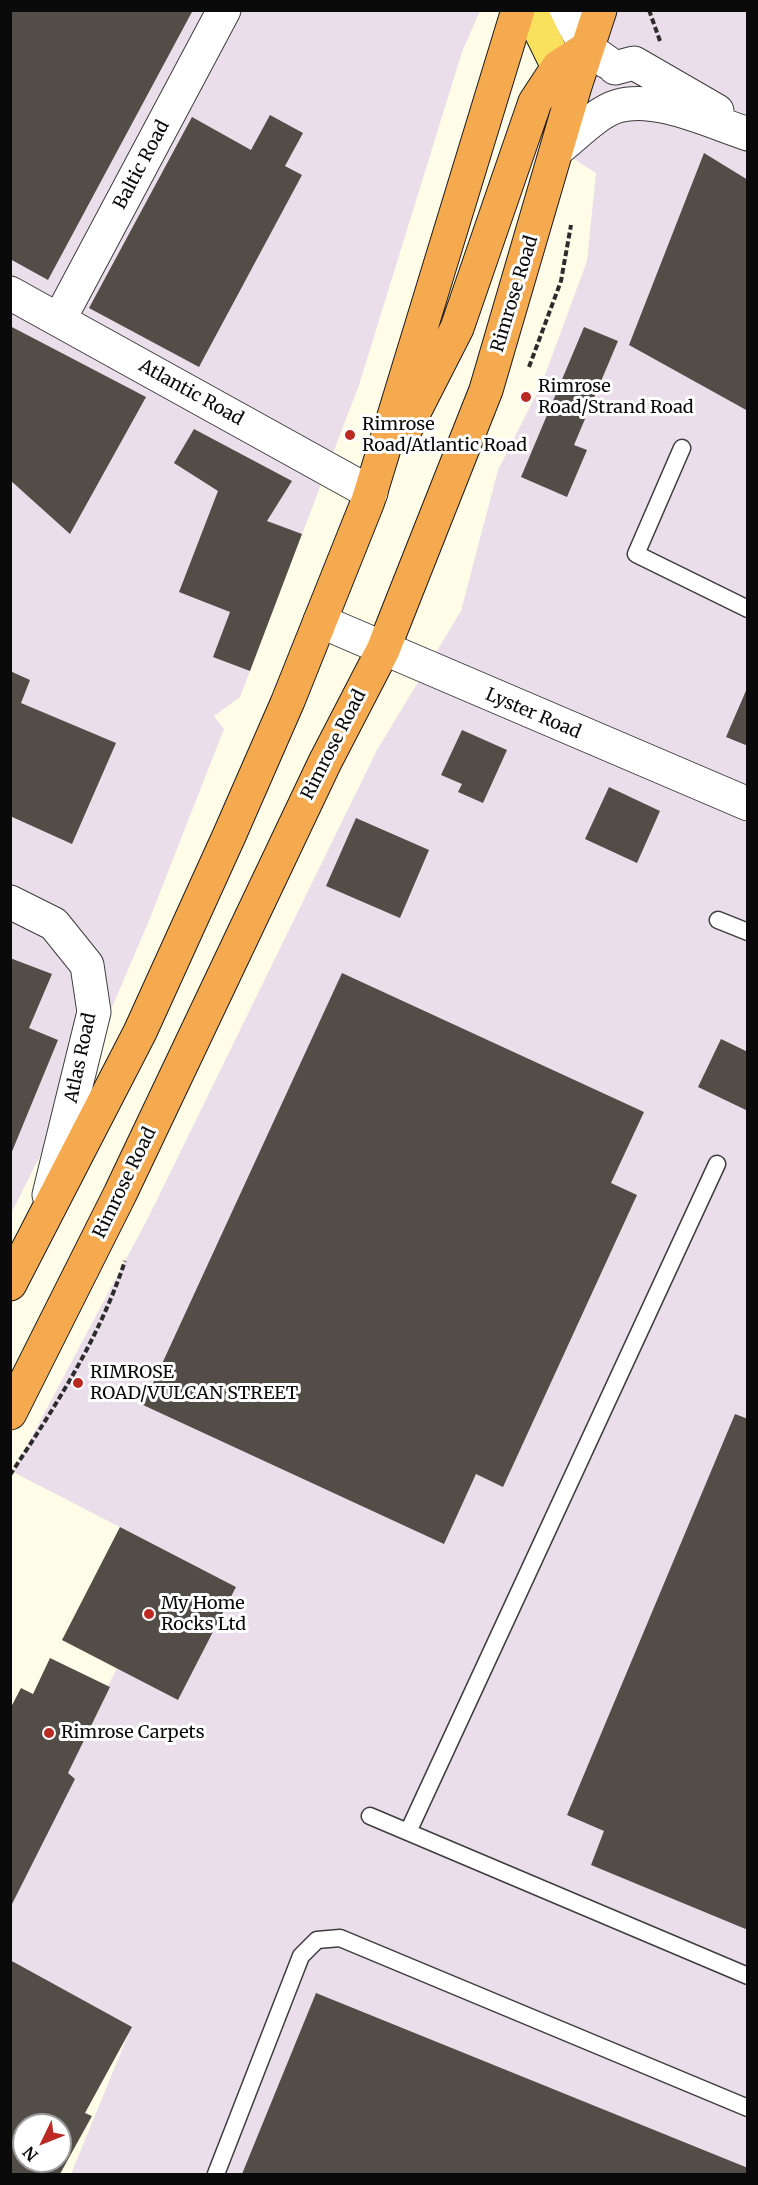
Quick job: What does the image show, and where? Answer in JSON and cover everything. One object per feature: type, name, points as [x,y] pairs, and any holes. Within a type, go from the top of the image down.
[{"type":"highway","points":[[10,1284],[140,1032],[229,836],[370,497],[518,10]]},
{"type":"highway","name":"Rimrose Road","points":[[10,1413],[120,1194],[325,762],[383,650],[486,390],[600,10]]},
{"type":"highway","points":[[370,497],[457,328],[535,102],[558,67],[587,48]]},
{"type":"main road","points":[[530,10],[558,67],[569,108]]},
{"type":"street","name":"Baltic Road","points":[[59,320],[224,10]]},
{"type":"street","points":[[565,10],[587,48],[615,68],[628,86],[640,91],[652,103]]},
{"type":"street","points":[[615,68],[634,63],[673,84],[747,132]]},
{"type":"street","points":[[558,149],[593,121],[618,106],[652,103],[747,132]]},
{"type":"street","name":"Atlantic Road","points":[[10,293],[314,462],[370,497]]},
{"type":"street","name":"Lyster Road","points":[[320,621],[383,650],[747,804]]},
{"type":"street","name":"Atlas Road","points":[[10,902],[54,924],[87,965],[94,1012],[45,1214]]},
{"type":"lane","points":[[682,448],[636,554],[747,609]]},
{"type":"lane","points":[[718,920],[747,932]]},
{"type":"lane","points":[[408,1832],[717,1164]]},
{"type":"lane","points":[[370,1816],[747,1976]]},
{"type":"lane","points":[[216,2175],[301,1956],[316,1940],[340,1938],[747,2108]]},
{"type":"path","points":[[649,10],[663,49]]},
{"type":"shaded area","points":[[11,11],[480,11],[462,52],[359,385],[240,697],[214,716],[224,729],[148,923],[101,1033],[11,1214]]},
{"type":"shaded area","points":[[600,11],[747,11],[747,2174],[71,2174],[128,2035],[11,1962],[10,1878],[117,1668],[178,1700],[236,1587],[13,1472],[150,1214],[377,750],[461,611],[498,470],[542,383],[587,261],[596,173],[558,149]]},
{"type":"building","points":[[10,10],[193,10],[48,280],[10,259]]},
{"type":"building","points":[[270,115],[303,133],[285,166],[302,175],[199,367],[89,308],[192,117],[251,150]]},
{"type":"building","points":[[704,153],[748,180],[748,411],[629,345]]},
{"type":"building","points":[[10,326],[146,397],[70,534],[10,480]]},
{"type":"building","points":[[584,327],[618,341],[574,445],[587,450],[567,497],[521,477]]},
{"type":"building","points":[[194,429],[292,481],[267,521],[302,534],[250,671],[213,657],[230,612],[179,592],[218,491],[174,463]]},
{"type":"building","points":[[10,671],[30,680],[21,703],[116,743],[72,844],[10,816]]},
{"type":"building","points":[[748,686],[748,746],[726,737]]},
{"type":"building","points":[[462,730],[507,750],[483,803],[458,792],[462,784],[441,775]]},
{"type":"building","points":[[609,787],[660,811],[637,863],[585,839]]},
{"type":"building","points":[[356,818],[429,850],[400,918],[326,886]]},
{"type":"building","points":[[10,958],[52,974],[29,1028],[58,1040],[11,1154]]},
{"type":"building","points":[[342,973],[644,1112],[611,1183],[637,1195],[503,1487],[476,1474],[444,1544],[143,1405]]},
{"type":"building","points":[[721,1039],[748,1052],[748,1111],[698,1087]]},
{"type":"building","points":[[735,1414],[748,1419],[748,1930],[591,1865],[604,1831],[567,1815]]},
{"type":"building","name":"My Home Rocks Ltd","points":[[120,1527],[236,1587],[178,1700],[62,1640]]},
{"type":"building","name":"Rimrose Carpets","points":[[50,1658],[110,1687],[68,1773],[75,1779],[10,1908],[10,1709],[21,1688],[33,1694]]},
{"type":"building","points":[[10,1960],[132,2027],[85,2113],[92,2116],[72,2152],[72,2113],[12,2113],[12,2173],[60,2174],[10,2174]]},
{"type":"building","points":[[316,1993],[748,2168],[748,2174],[242,2174]]},
{"type":"place","name":"Rimrose Road/Strand Road","points":[[526,397]]},
{"type":"place","name":"Rimrose Road/Atlantic Road","points":[[350,435]]},
{"type":"place","name":"RIMROSE ROAD/VULCAN STREET","points":[[78,1383]]},
{"type":"place","name":"My Home Rocks Ltd","points":[[149,1614]]},
{"type":"place","name":"Rimrose Carpets","points":[[49,1733]]}]
